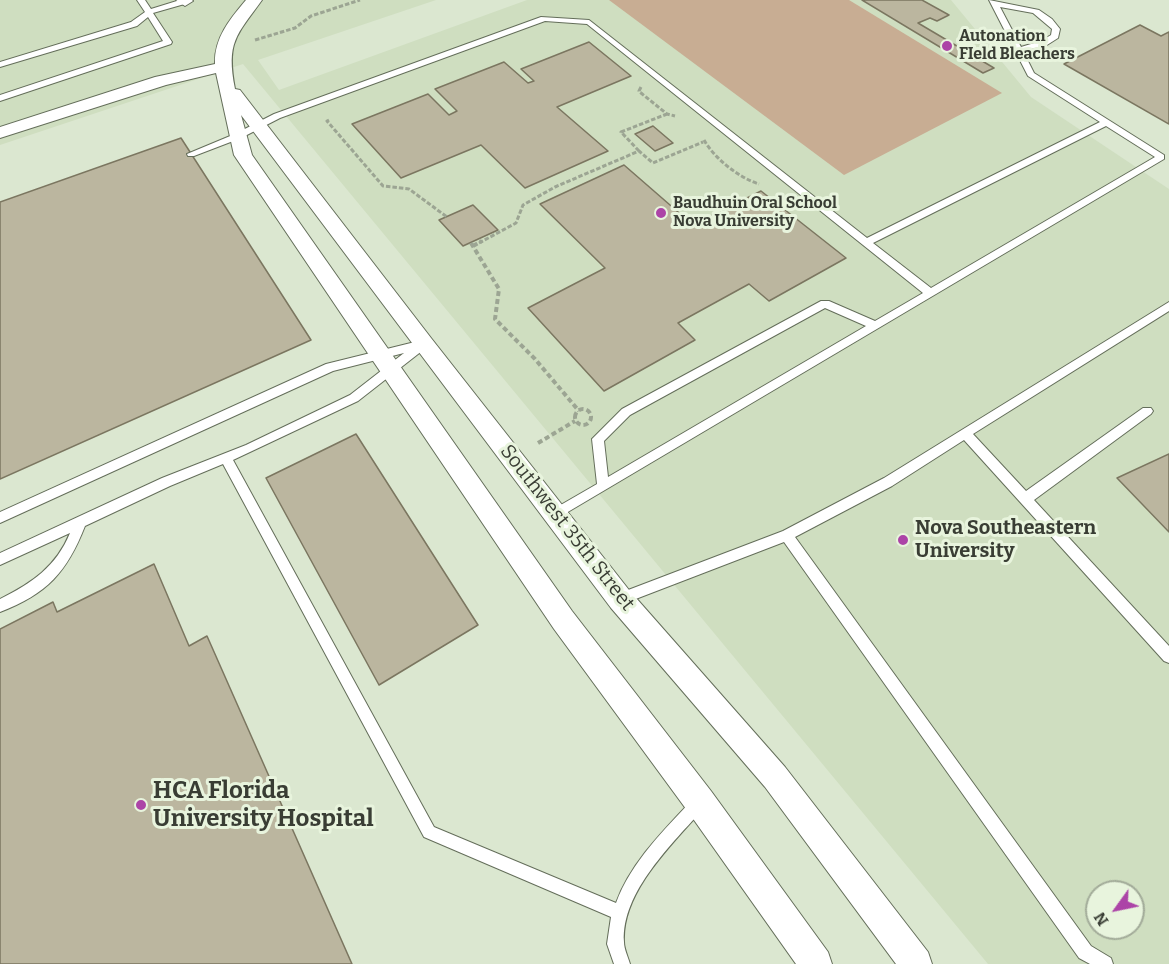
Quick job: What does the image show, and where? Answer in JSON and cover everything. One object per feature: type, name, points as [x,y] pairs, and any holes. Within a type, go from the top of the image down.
[{"type":"street","points":[[254,0],[237,20],[224,48],[225,76],[243,155],[563,620],[700,802],[816,964]]},
{"type":"street","points":[[0,134],[161,81],[225,76]]},
{"type":"street","name":"Southwest 35th Street","points":[[225,76],[255,125],[620,598],[775,777],[916,964]]},
{"type":"lane","points":[[0,98],[168,42],[141,0]]},
{"type":"lane","points":[[0,65],[134,24],[150,12],[184,0]]},
{"type":"lane","points":[[556,514],[1161,156],[1031,74],[994,2]]},
{"type":"lane","points":[[994,2],[1037,10],[1046,15],[1056,29],[1055,36],[1044,43],[1018,50]]},
{"type":"lane","points":[[191,154],[238,136],[255,125],[543,19],[589,22],[930,293]]},
{"type":"lane","points":[[866,242],[1106,122]]},
{"type":"lane","points":[[603,486],[598,440],[626,412],[825,304],[875,325]]},
{"type":"lane","points":[[620,598],[787,535],[888,482],[1169,306]]},
{"type":"lane","points":[[0,560],[166,482],[226,458],[354,398],[385,363],[423,344]]},
{"type":"lane","points":[[0,518],[330,366],[385,363],[423,344]]},
{"type":"lane","points":[[1025,499],[1147,411]]},
{"type":"lane","points":[[965,434],[1169,656]]},
{"type":"lane","points":[[226,458],[429,832],[619,912]]},
{"type":"lane","points":[[0,606],[48,579],[61,566],[80,522]]},
{"type":"lane","points":[[787,535],[1085,952],[1105,964]]},
{"type":"lane","points":[[622,964],[616,952],[619,912],[644,866],[700,802]]},
{"type":"path","points":[[250,42],[296,28],[311,16],[360,0]]},
{"type":"path","points":[[667,114],[621,132],[653,163],[703,142]]},
{"type":"path","points":[[337,117],[327,121],[383,186],[408,189],[447,217]]},
{"type":"path","points":[[579,411],[535,359],[495,319],[499,290],[472,244],[516,223],[523,205],[555,188],[639,151]]},
{"type":"path","points":[[538,442],[575,422],[584,424],[591,420],[591,415],[588,411],[579,411],[573,416],[575,422]]},
{"type":"shaded area","name":"Nova Southeastern University","points":[[0,0],[436,0],[258,60],[279,90],[527,0],[951,0],[1031,97],[1169,189],[1169,964],[988,964],[243,64],[0,145]]},
{"type":"shaded area","points":[[609,0],[849,0],[1002,93],[844,175]]},
{"type":"building","name":"Autonation FIeld Bleachers","points":[[862,0],[922,0],[949,15],[937,21],[930,18],[918,23],[994,68],[983,73]]},
{"type":"building","points":[[1140,25],[1161,36],[1169,32],[1169,124],[1064,64]]},
{"type":"building","points":[[589,42],[631,76],[557,107],[608,151],[525,188],[481,145],[401,178],[352,124],[428,94],[449,115],[457,111],[435,89],[504,62],[528,83],[534,81],[521,69]]},
{"type":"building","points":[[653,126],[673,143],[655,151],[635,134]]},
{"type":"building","points":[[181,138],[311,340],[0,479],[0,202]]},
{"type":"building","points":[[624,165],[693,225],[761,191],[846,258],[769,301],[749,284],[678,323],[695,340],[604,391],[528,308],[605,268],[540,204]]},
{"type":"building","points":[[473,205],[498,230],[463,246],[439,220]]},
{"type":"building","points":[[356,434],[478,625],[379,685],[266,478]]},
{"type":"building","points":[[1169,454],[1169,532],[1117,478]]},
{"type":"building","name":"HCA Florida University Hospital","points":[[154,564],[189,646],[207,636],[352,964],[0,964],[0,629],[53,602],[57,612]]},
{"type":"place","name":"Autonation FIeld Bleachers","points":[[947,46]]},
{"type":"place","name":"Baudhuin Oral School Nova University","points":[[661,213]]},
{"type":"place","name":"Nova Southeastern University","points":[[903,540]]},
{"type":"place","name":"HCA Florida University Hospital","points":[[141,805]]}]
